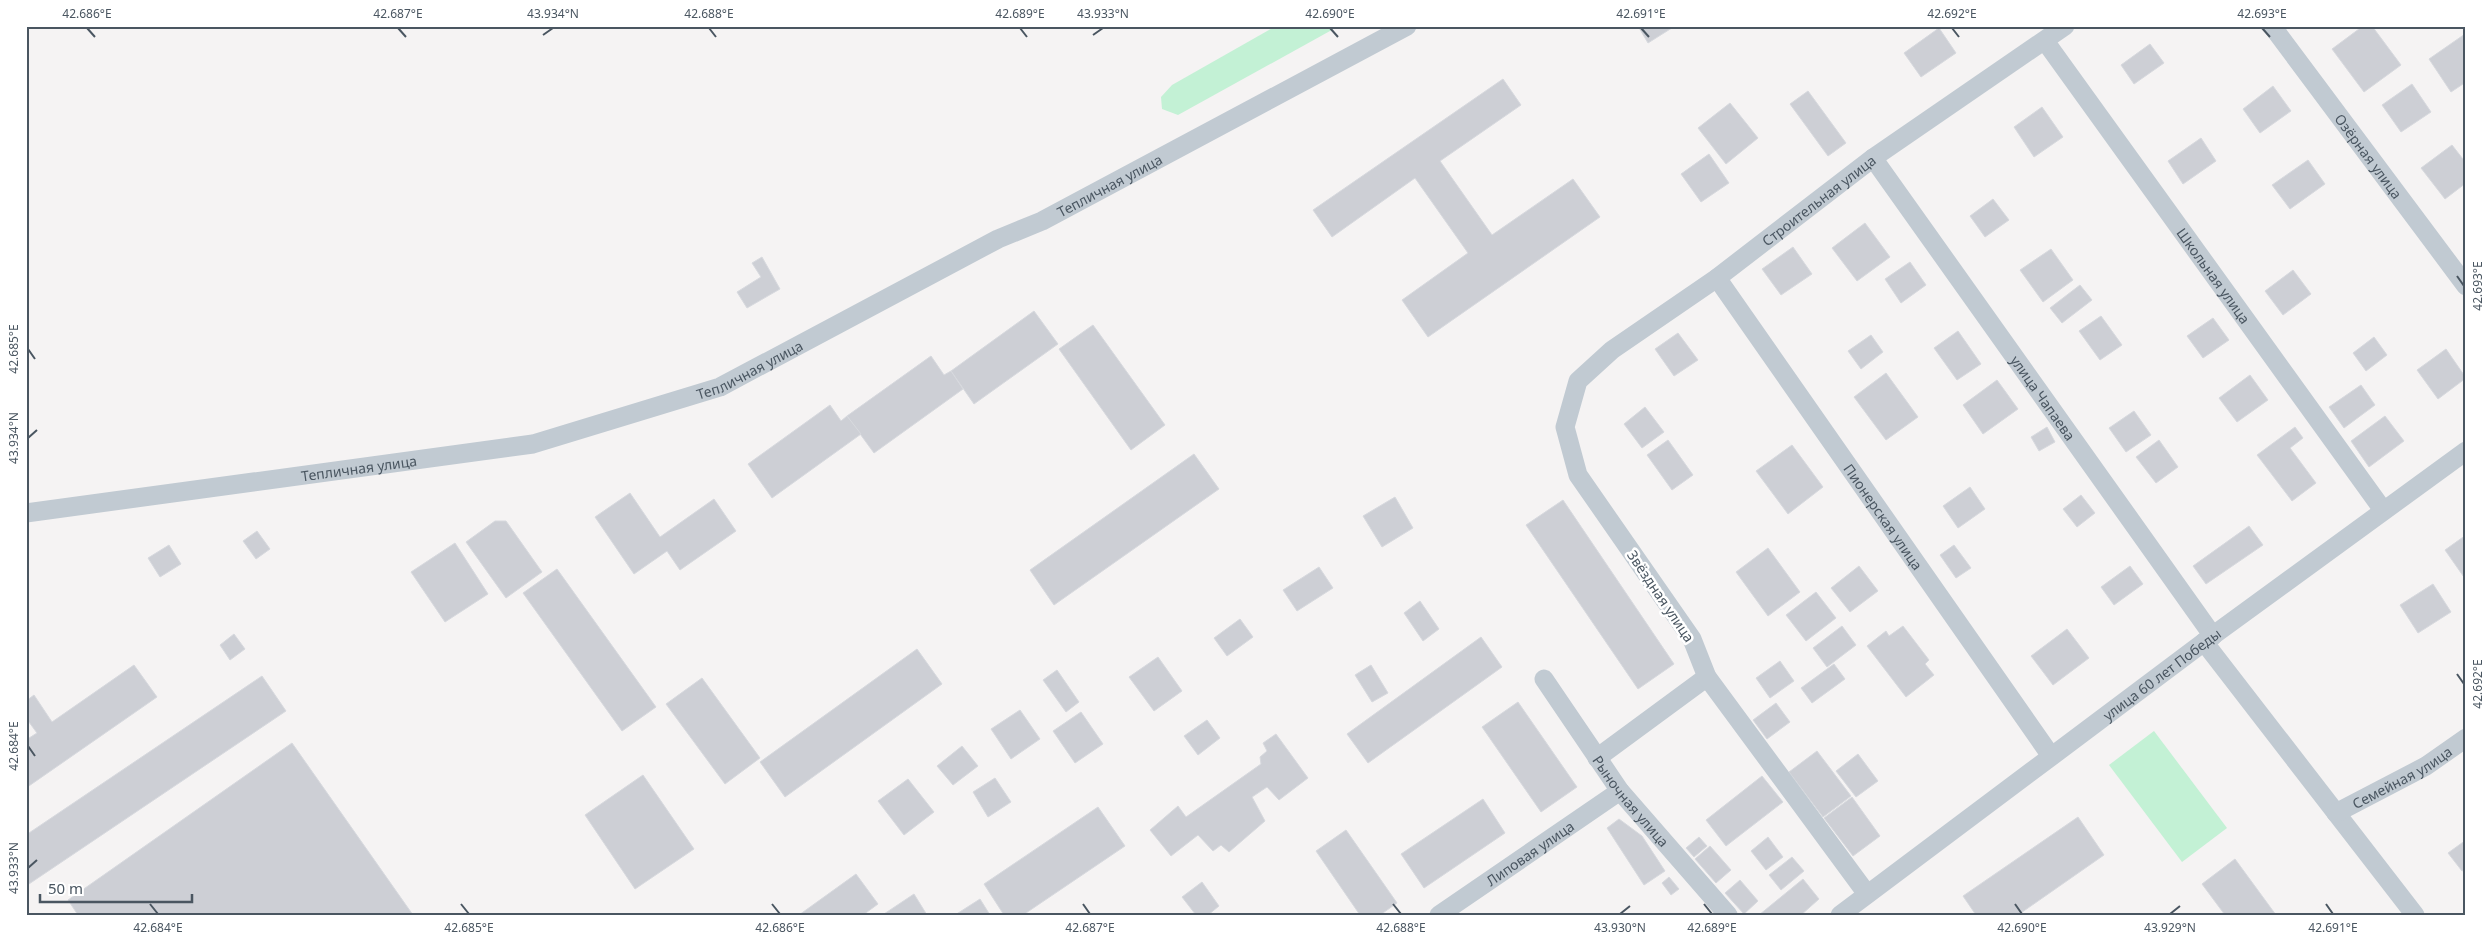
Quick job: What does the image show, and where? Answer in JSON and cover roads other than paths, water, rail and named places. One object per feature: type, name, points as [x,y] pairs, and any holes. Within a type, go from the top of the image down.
[{"type":"street","name":"Тепличная улица","points":[[26,513],[533,444],[720,388],[998,239],[1042,221],[1407,26]]},
{"type":"street","name":"Строительная улица","points":[[1578,381],[1612,350],[1717,278],[1872,158],[2065,26]]},
{"type":"street","name":"Озёрная улица","points":[[2272,26],[2466,286]]},
{"type":"street","name":"Школьная улица","points":[[2045,41],[2383,510]]},
{"type":"street","name":"улица Чапаева","points":[[1872,158],[2209,639],[2336,813],[2414,915]]},
{"type":"street","name":"Пионерская улица","points":[[1717,278],[2051,756]]},
{"type":"street","name":"Звёздная улица","points":[[1578,381],[1565,427],[1578,475],[1692,639],[1707,677],[1862,903]]},
{"type":"street","name":"улица 60 лет Победы","points":[[1840,915],[1862,903],[2051,756],[2383,510],[2466,451]]},
{"type":"street","points":[[1597,758],[1707,677]]},
{"type":"street","name":"Рыночная улица","points":[[1544,679],[1620,791],[1728,915]]},
{"type":"street","name":"Семейная улица","points":[[2336,813],[2426,766],[2466,738]]},
{"type":"street","name":"Липовая улица","points":[[1439,915],[1620,791]]}]
